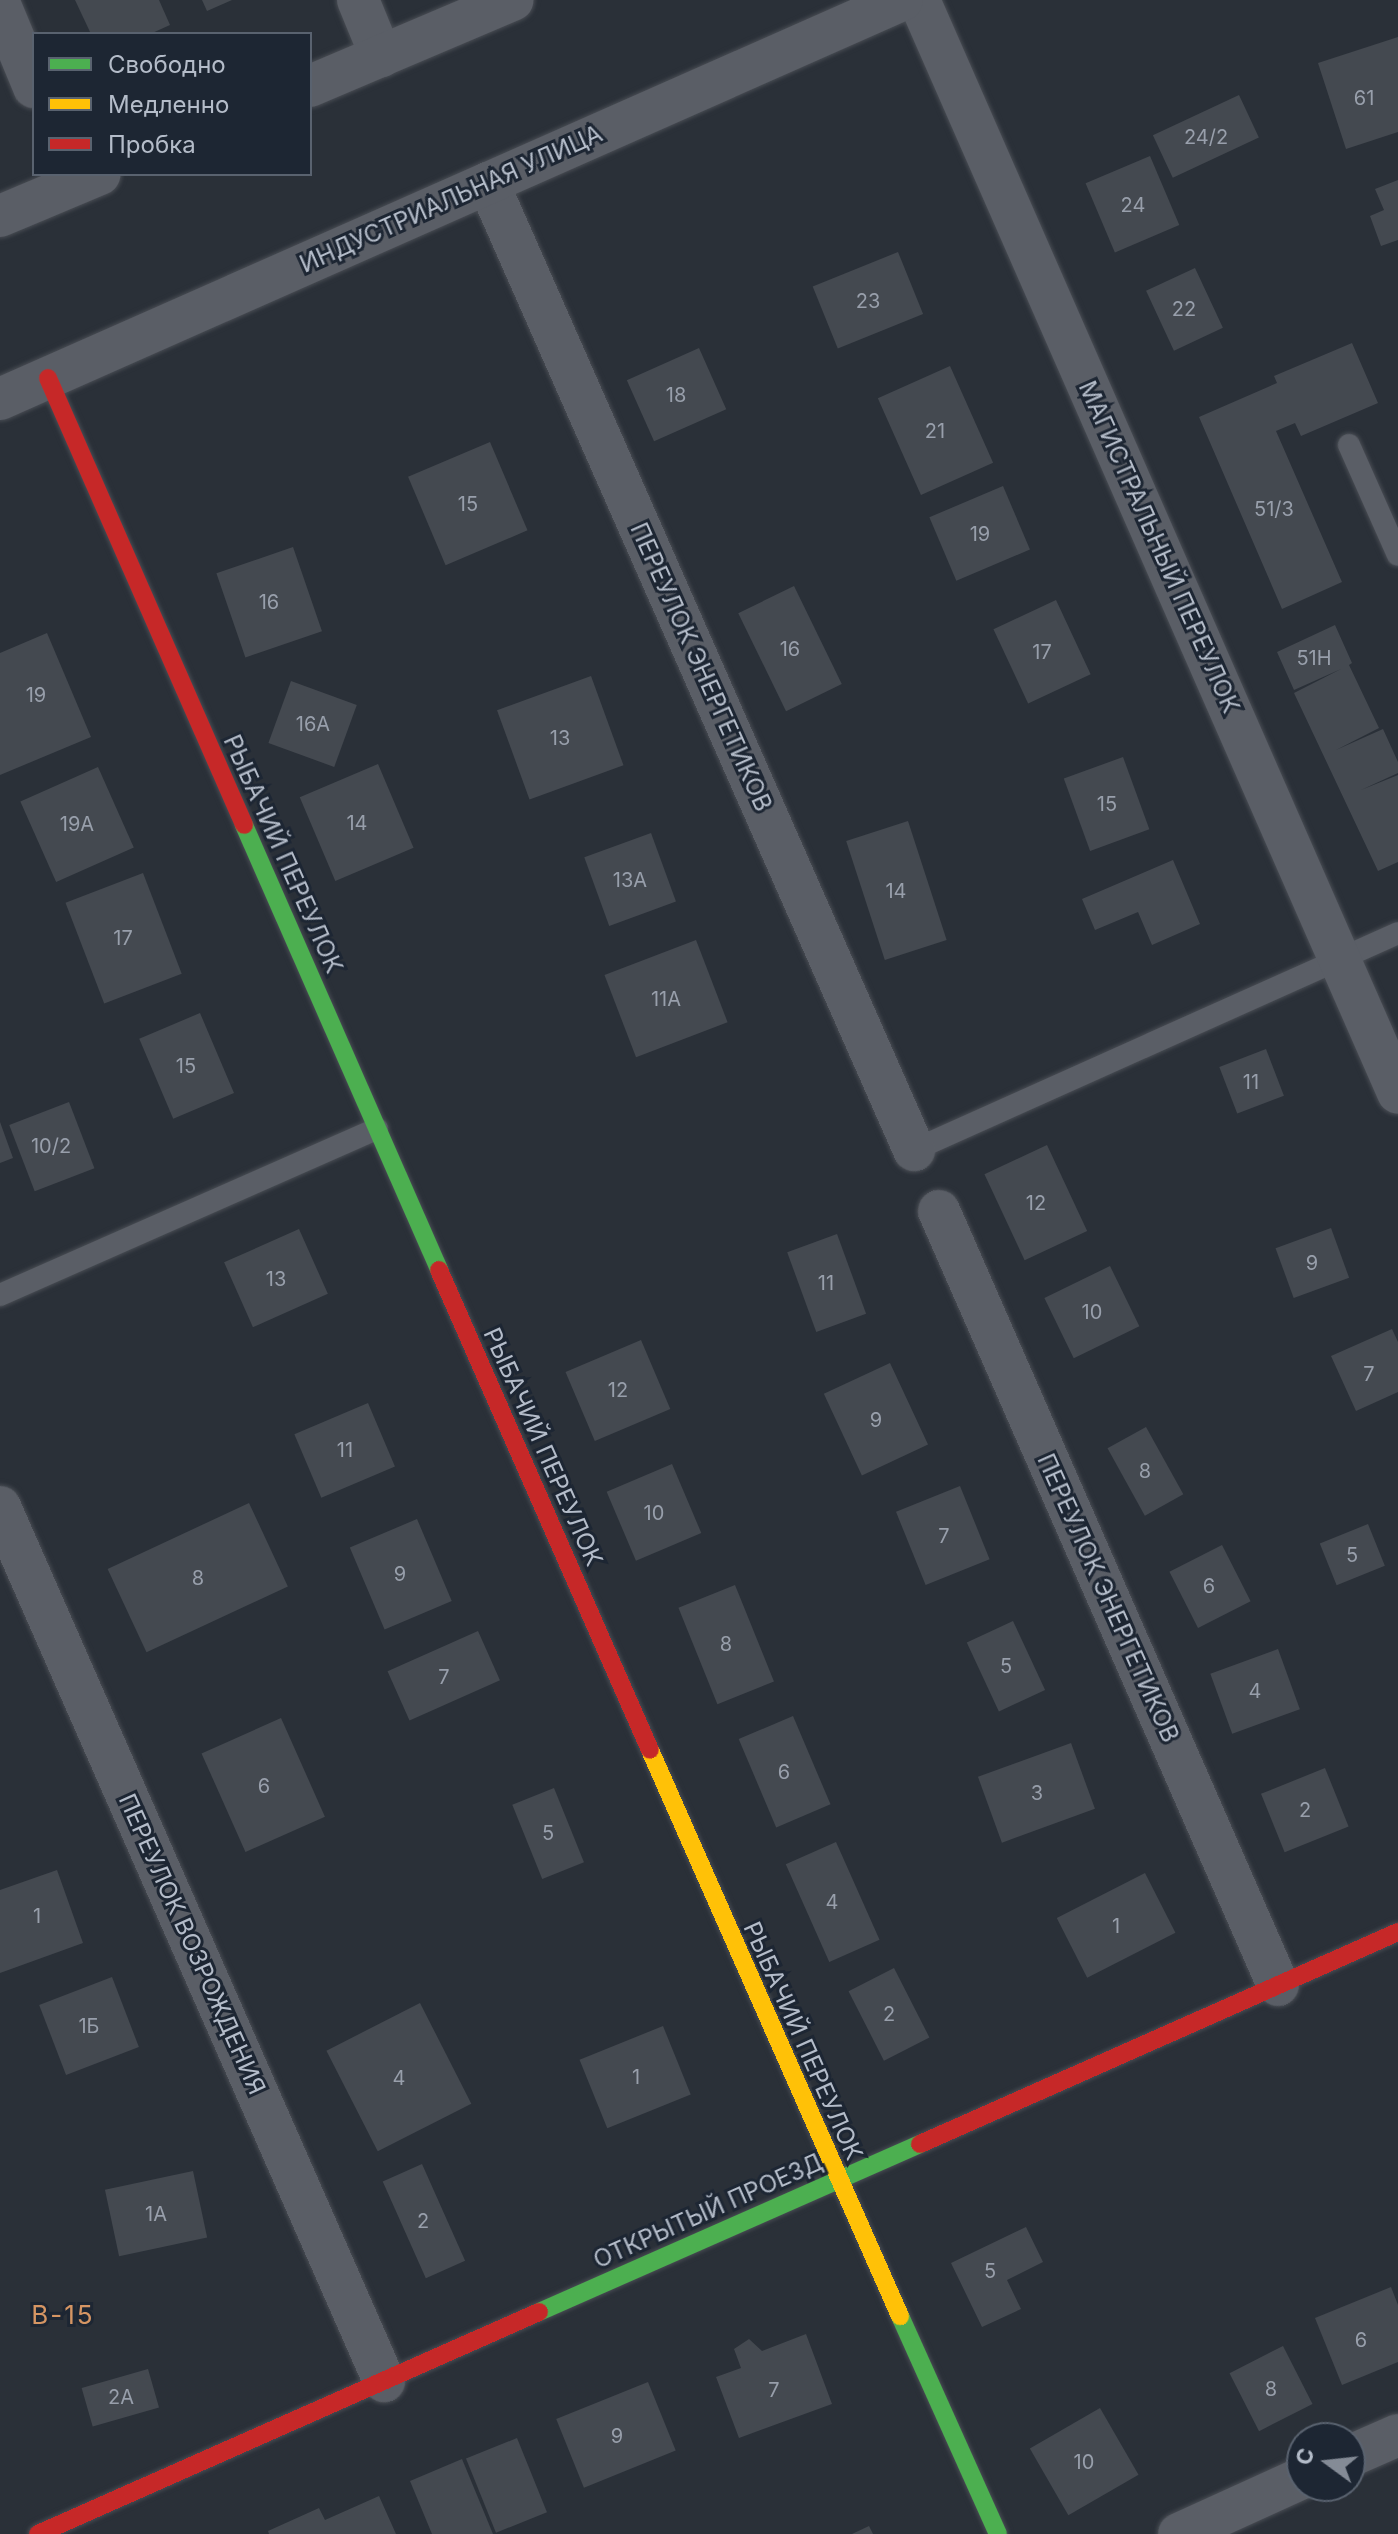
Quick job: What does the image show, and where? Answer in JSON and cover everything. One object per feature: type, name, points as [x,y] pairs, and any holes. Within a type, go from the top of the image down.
[{"type":"street","points":[[358,0],[381,56]]},
{"type":"street","points":[[312,85],[513,0]]},
{"type":"street","name":"ИНДУСТРИАЛЬНАЯ УЛИЦА","points":[[0,399],[902,0]]},
{"type":"street","name":"МАГИСТРАЛЬНЫЙ ПЕРЕУЛОК","points":[[919,0],[1398,1093]]},
{"type":"street","points":[[0,5],[32,82]]},
{"type":"street","points":[[0,216],[82,178]]},
{"type":"street","name":"ПЕРЕУЛОК ЭНЕРГЕТИКОВ","points":[[488,183],[914,1150]]},
{"type":"street","name":"РЫБАЧИЙ ПЕРЕУЛОК","points":[[48,378],[838,2180],[998,2534]]},
{"type":"street","name":"ПЕРЕУЛОК ЭНЕРГЕТИКОВ","points":[[939,1211],[1278,1985]]},
{"type":"street","name":"ПЕРЕУЛОК ВОЗРОЖДЕНИЯ","points":[[0,1507],[384,2381]]},
{"type":"street","name":"ОТКРЫТЫЙ ПРОЕЗД","points":[[38,2534],[1398,1932]]},
{"type":"street","points":[[1366,2449],[1398,2435]]},
{"type":"street","points":[[1179,2534],[1286,2485]]},
{"type":"lane","points":[[1349,445],[1398,555]]},
{"type":"lane","points":[[914,1150],[1398,933]]},
{"type":"lane","points":[[0,1295],[377,1129]]},
{"type":"building","points":[[75,0],[159,0],[170,25],[154,32],[90,32]]},
{"type":"building","points":[[202,0],[232,0],[207,11]]},
{"type":"building","points":[[1398,37],[1398,132],[1346,149],[1318,63]]},
{"type":"building","points":[[1239,95],[1259,138],[1173,178],[1153,135]]},
{"type":"building","points":[[1150,156],[1179,225],[1115,252],[1086,183]]},
{"type":"building","points":[[1398,180],[1398,240],[1381,246],[1370,216],[1384,210],[1375,189]]},
{"type":"building","points":[[898,252],[923,314],[838,349],[813,286]]},
{"type":"building","points":[[1195,268],[1223,328],[1174,351],[1146,291]]},
{"type":"building","points":[[1352,343],[1378,403],[1301,436],[1295,423],[1276,431],[1342,582],[1282,609],[1199,417],[1277,383],[1274,376]]},
{"type":"building","points":[[699,348],[726,409],[654,441],[627,380]]},
{"type":"building","points":[[950,366],[993,463],[921,495],[878,398]]},
{"type":"building","points":[[490,442],[528,530],[446,565],[408,477]]},
{"type":"building","points":[[1003,486],[1030,550],[956,581],[929,517]]},
{"type":"building","points":[[293,547],[322,631],[245,658],[216,573]]},
{"type":"building","points":[[794,586],[842,684],[786,711],[738,613]]},
{"type":"building","points":[[1056,600],[1091,674],[1028,703],[993,629]]},
{"type":"building","points":[[1335,625],[1352,663],[1349,665],[1379,728],[1336,750],[1383,729],[1398,762],[1398,773],[1361,790],[1398,775],[1398,862],[1378,871],[1294,693],[1341,669],[1294,690],[1277,652]]},
{"type":"building","points":[[47,633],[91,737],[0,775],[0,653]]},
{"type":"building","points":[[591,676],[623,765],[530,799],[497,710]]},
{"type":"building","points":[[291,681],[357,705],[334,767],[268,743]]},
{"type":"building","points":[[1123,757],[1149,829],[1090,851],[1064,779]]},
{"type":"building","points":[[378,764],[414,848],[335,881],[300,797]]},
{"type":"building","points":[[98,767],[134,847],[56,882],[20,802]]},
{"type":"building","points":[[908,821],[947,940],[885,960],[846,841]]},
{"type":"building","points":[[651,833],[676,902],[609,926],[584,857]]},
{"type":"building","points":[[1173,860],[1200,924],[1152,945],[1138,912],[1095,930],[1082,899]]},
{"type":"building","points":[[143,873],[182,974],[104,1004],[66,903]]},
{"type":"building","points":[[696,940],[728,1022],[636,1057],[605,975]]},
{"type":"building","points":[[200,1013],[234,1093],[173,1119],[139,1039]]},
{"type":"building","points":[[1266,1049],[1284,1096],[1237,1114],[1219,1067]]},
{"type":"building","points":[[69,1102],[94,1168],[35,1191],[9,1125]]},
{"type":"building","points":[[0,1122],[13,1158],[0,1163]]},
{"type":"building","points":[[1047,1145],[1087,1231],[1025,1260],[984,1174]]},
{"type":"building","points":[[1331,1228],[1349,1278],[1294,1298],[1276,1248]]},
{"type":"building","points":[[299,1229],[328,1294],[253,1327],[224,1262]]},
{"type":"building","points":[[837,1234],[866,1314],[816,1332],[787,1252]]},
{"type":"building","points":[[1110,1266],[1139,1326],[1074,1358],[1044,1298]]},
{"type":"building","points":[[1392,1329],[1398,1342],[1398,1392],[1356,1411],[1331,1356]]},
{"type":"building","points":[[641,1340],[670,1409],[595,1441],[566,1372]]},
{"type":"building","points":[[890,1363],[928,1445],[862,1475],[824,1394]]},
{"type":"building","points":[[368,1403],[395,1467],[321,1498],[294,1434]]},
{"type":"building","points":[[1146,1427],[1183,1494],[1145,1516],[1108,1448]]},
{"type":"building","points":[[672,1464],[701,1533],[636,1561],[607,1492]]},
{"type":"building","points":[[960,1486],[990,1559],[926,1585],[896,1512]]},
{"type":"building","points":[[249,1503],[288,1586],[146,1652],[108,1569]]},
{"type":"building","points":[[417,1519],[452,1601],[385,1629],[350,1548]]},
{"type":"building","points":[[1368,1524],[1385,1566],[1337,1585],[1320,1543]]},
{"type":"building","points":[[1222,1545],[1251,1601],[1198,1628],[1169,1572]]},
{"type":"building","points":[[735,1585],[774,1681],[717,1704],[678,1608]]},
{"type":"building","points":[[1013,1621],[1045,1690],[999,1711],[967,1643]]},
{"type":"building","points":[[478,1631],[500,1680],[410,1721],[388,1671]]},
{"type":"building","points":[[1278,1649],[1300,1709],[1232,1734],[1210,1674]]},
{"type":"building","points":[[793,1716],[831,1804],[776,1827],[739,1739]]},
{"type":"building","points":[[281,1718],[325,1817],[245,1852],[202,1753]]},
{"type":"building","points":[[1071,1743],[1095,1809],[1002,1843],[978,1777]]},
{"type":"building","points":[[1325,1768],[1349,1826],[1285,1852],[1261,1794]]},
{"type":"building","points":[[554,1788],[584,1862],[542,1879],[512,1805]]},
{"type":"building","points":[[836,1842],[880,1940],[829,1962],[786,1864]]},
{"type":"building","points":[[57,1870],[83,1943],[0,1973],[0,1890]]},
{"type":"building","points":[[1145,1873],[1175,1933],[1087,1978],[1057,1918]]},
{"type":"building","points":[[894,1968],[929,2037],[884,2061],[849,1991]]},
{"type":"building","points":[[112,1977],[139,2047],[66,2075],[39,2005]]},
{"type":"building","points":[[420,2003],[471,2104],[378,2151],[326,2051]]},
{"type":"building","points":[[663,2026],[691,2095],[607,2128],[580,2060]]},
{"type":"building","points":[[422,2164],[465,2261],[426,2278],[383,2181]]},
{"type":"building","points":[[193,2171],[207,2238],[119,2256],[105,2190]]},
{"type":"building","points":[[1026,2227],[1043,2262],[1007,2280],[1021,2309],[982,2327],[951,2263]]},
{"type":"building","points":[[1391,2287],[1398,2305],[1398,2362],[1342,2385],[1315,2318]]},
{"type":"building","points":[[806,2334],[832,2404],[739,2438],[716,2377],[741,2368],[734,2349],[749,2339],[762,2351]]},
{"type":"building","points":[[1283,2346],[1313,2404],[1259,2431],[1230,2373]]},
{"type":"building","points":[[148,2369],[159,2407],[93,2426],[82,2388]]},
{"type":"building","points":[[648,2382],[676,2451],[584,2488],[556,2419]]},
{"type":"building","points":[[1100,2408],[1138,2475],[1068,2515],[1030,2448]]},
{"type":"building","points":[[517,2438],[547,2512],[496,2533],[466,2459]]},
{"type":"building","points":[[462,2459],[493,2534],[432,2534],[410,2481]]},
{"type":"building","points":[[379,2496],[396,2534],[269,2534],[268,2531],[319,2508],[325,2520]]},
{"type":"building","points":[[869,2526],[873,2534],[852,2534]]},
{"type":"traffic: fast","points":[[244,825],[439,1270]]},
{"type":"traffic: fast","points":[[539,2312],[920,2144]]},
{"type":"traffic: fast","points":[[900,2316],[998,2534]]},
{"type":"traffic: slow","points":[[650,1750],[900,2316]]},
{"type":"traffic: jam","points":[[48,378],[244,825]]},
{"type":"traffic: jam","points":[[439,1270],[650,1750]]},
{"type":"traffic: jam","points":[[920,2144],[1398,1932]]},
{"type":"traffic: jam","points":[[38,2534],[539,2312]]},
{"type":"district","name":"В-15","points":[[63,2315]]}]
